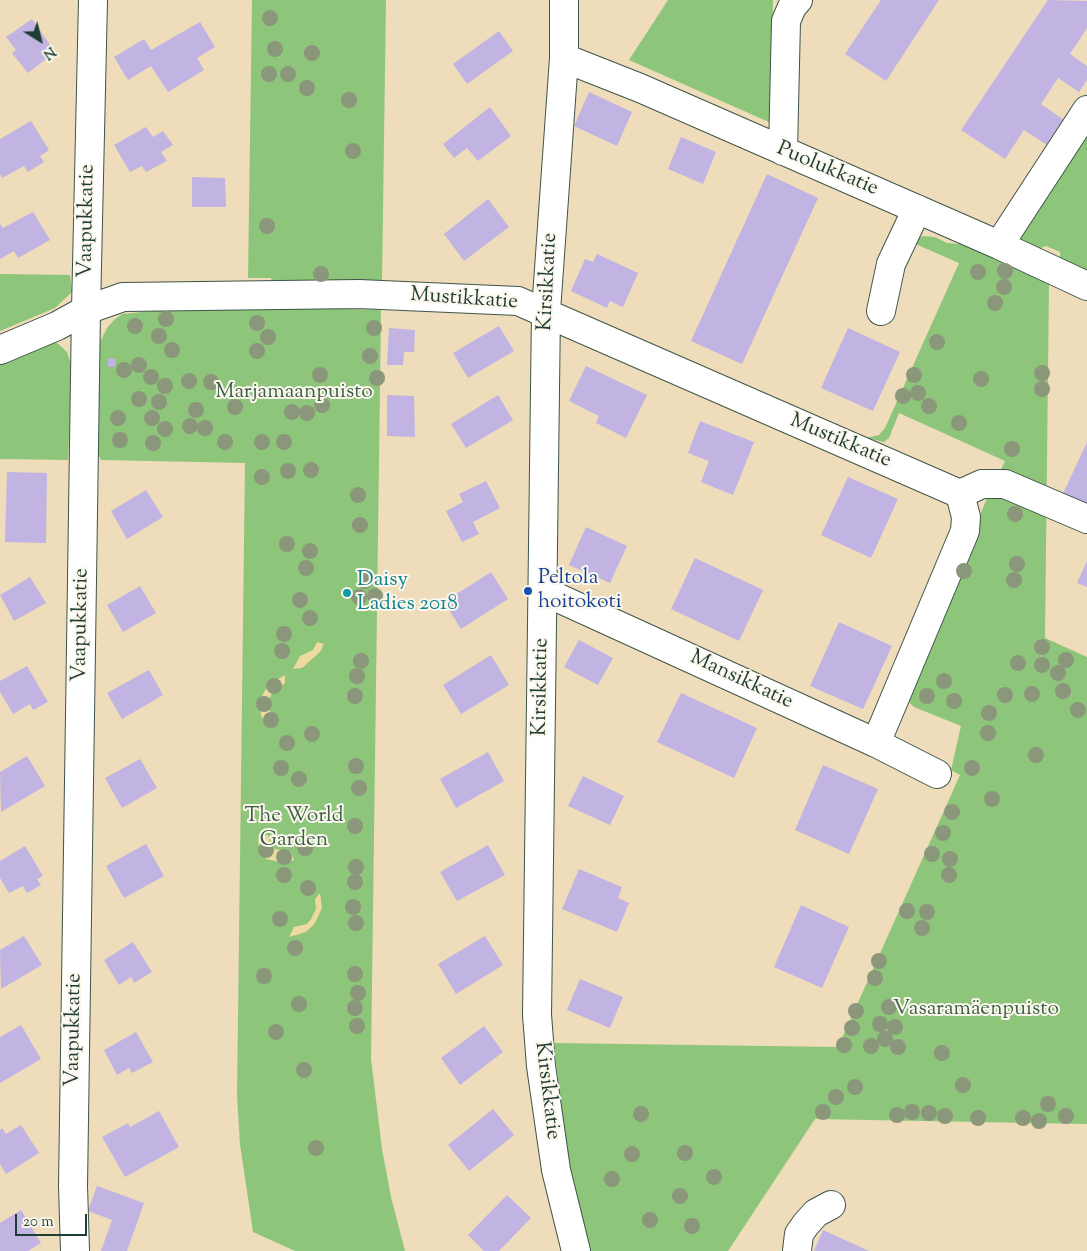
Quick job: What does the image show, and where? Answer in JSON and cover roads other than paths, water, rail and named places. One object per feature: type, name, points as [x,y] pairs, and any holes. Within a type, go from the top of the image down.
[{"type":"street","name":"Vaapukkatie","points":[[75,1251],[73,1186],[86,310],[93,0]]},
{"type":"street","name":"Kirsikkatie","points":[[564,0],[564,58],[546,311],[537,1015],[541,1066],[556,1170],[576,1251]]},
{"type":"street","points":[[783,151],[786,20],[792,7],[798,0]]},
{"type":"street","name":"Puolukkatie","points":[[564,58],[640,88],[999,245],[1087,286]]},
{"type":"street","points":[[999,245],[1087,110]]},
{"type":"street","points":[[881,311],[891,264],[917,209]]},
{"type":"street","name":"Mustikkatie","points":[[0,350],[57,326],[86,310],[123,297],[358,294],[518,301],[546,311],[590,333],[960,494]]},
{"type":"street","points":[[876,743],[965,532],[966,517],[960,494],[982,484],[1005,484],[1087,519]]},
{"type":"street","name":"Mansikkatie","points":[[543,591],[876,743],[937,774]]},
{"type":"street","points":[[797,1251],[799,1234],[806,1224],[816,1213],[831,1205]]},
{"type":"place","name":"Peltola hoitokoti","points":[[528,591]]},
{"type":"place","name":"Daisy Ladies 2018","points":[[347,593]]},
{"type":"park label","name":"Marjamaanpuisto","points":[[294,393]]},
{"type":"park label","name":"The World Garden","points":[[294,829]]},
{"type":"park label","name":"Vasaramäenpuisto","points":[[976,1010]]}]
